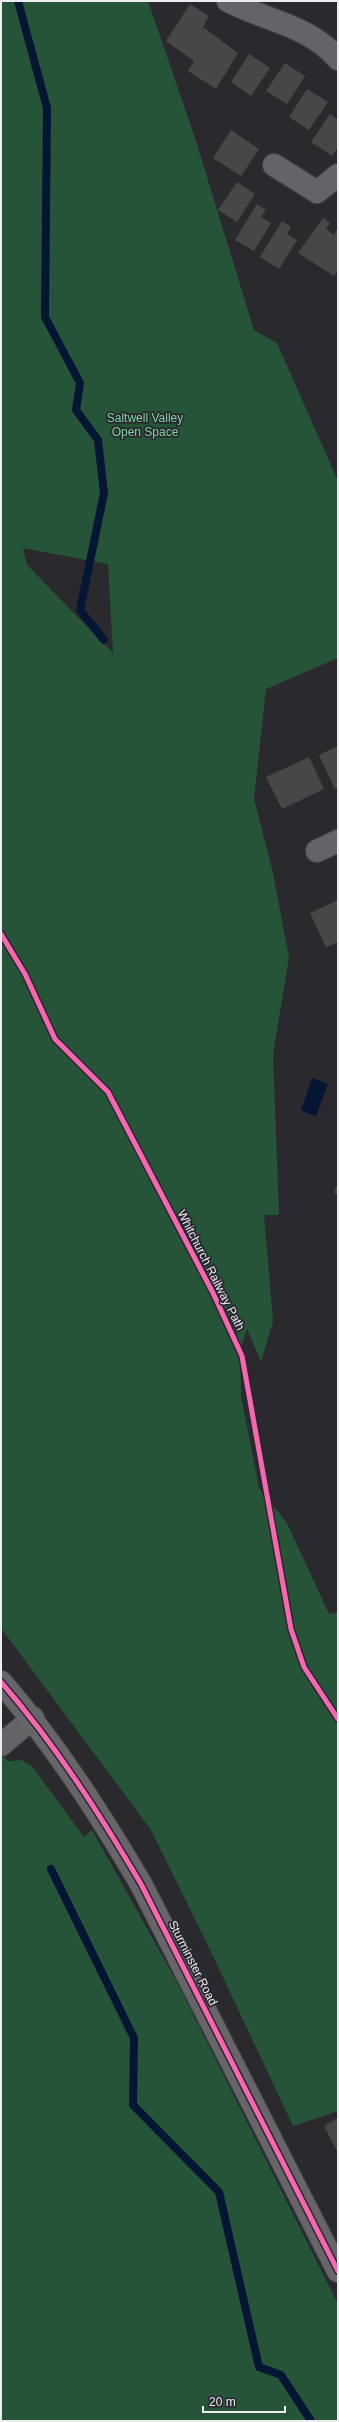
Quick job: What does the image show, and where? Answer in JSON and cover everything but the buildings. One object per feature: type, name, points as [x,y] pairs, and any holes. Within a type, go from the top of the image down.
[{"type":"street","points":[[228,1],[305,32],[329,49],[338,60]]},
{"type":"street","points":[[274,165],[317,192],[338,176]]},
{"type":"street","points":[[317,851],[338,840]]},
{"type":"street","name":"Sturminster Road","points":[[1,1682],[33,1718],[106,1824],[141,1884],[338,2271]]},
{"type":"street","points":[[1,1745],[33,1718]]},
{"type":"green space","name":"Saltwell Valley Open Space","points":[[1,1],[148,1],[195,138],[254,330],[277,343],[338,481],[338,658],[266,689],[254,799],[273,873],[289,958],[273,1054],[279,1215],[264,1215],[273,1321],[261,1362],[247,1329],[240,1350],[241,1395],[259,1488],[287,1523],[329,1614],[338,1612],[338,2111],[293,2126],[214,1958],[151,1830],[1,1628]],"holes":[[[23,548],[108,564],[113,653],[27,565]]]},
{"type":"green space","points":[[4,1756],[8,1761],[21,1760],[32,1766],[84,1837],[92,1830],[178,1984],[338,2304],[338,2421],[1,2421],[1,1758]]},
{"type":"water","points":[[312,1078],[328,1084],[316,1116],[301,1110]]},
{"type":"waterway","points":[[18,1],[47,108],[45,317],[80,383],[76,410],[98,440],[104,493],[80,610],[104,640]]},
{"type":"waterway","points":[[51,1869],[134,2038],[133,2105],[219,2192],[259,2367],[281,2375],[311,2421]]},
{"type":"cycle path","name":"Whitchurch Railway Path","points":[[1,934],[25,974],[55,1039],[108,1092],[213,1293],[242,1356],[291,1629],[304,1667],[338,1719]]},
{"type":"cycle path","points":[[1,1682],[58,1754],[109,1831],[141,1884],[338,2271]]}]
